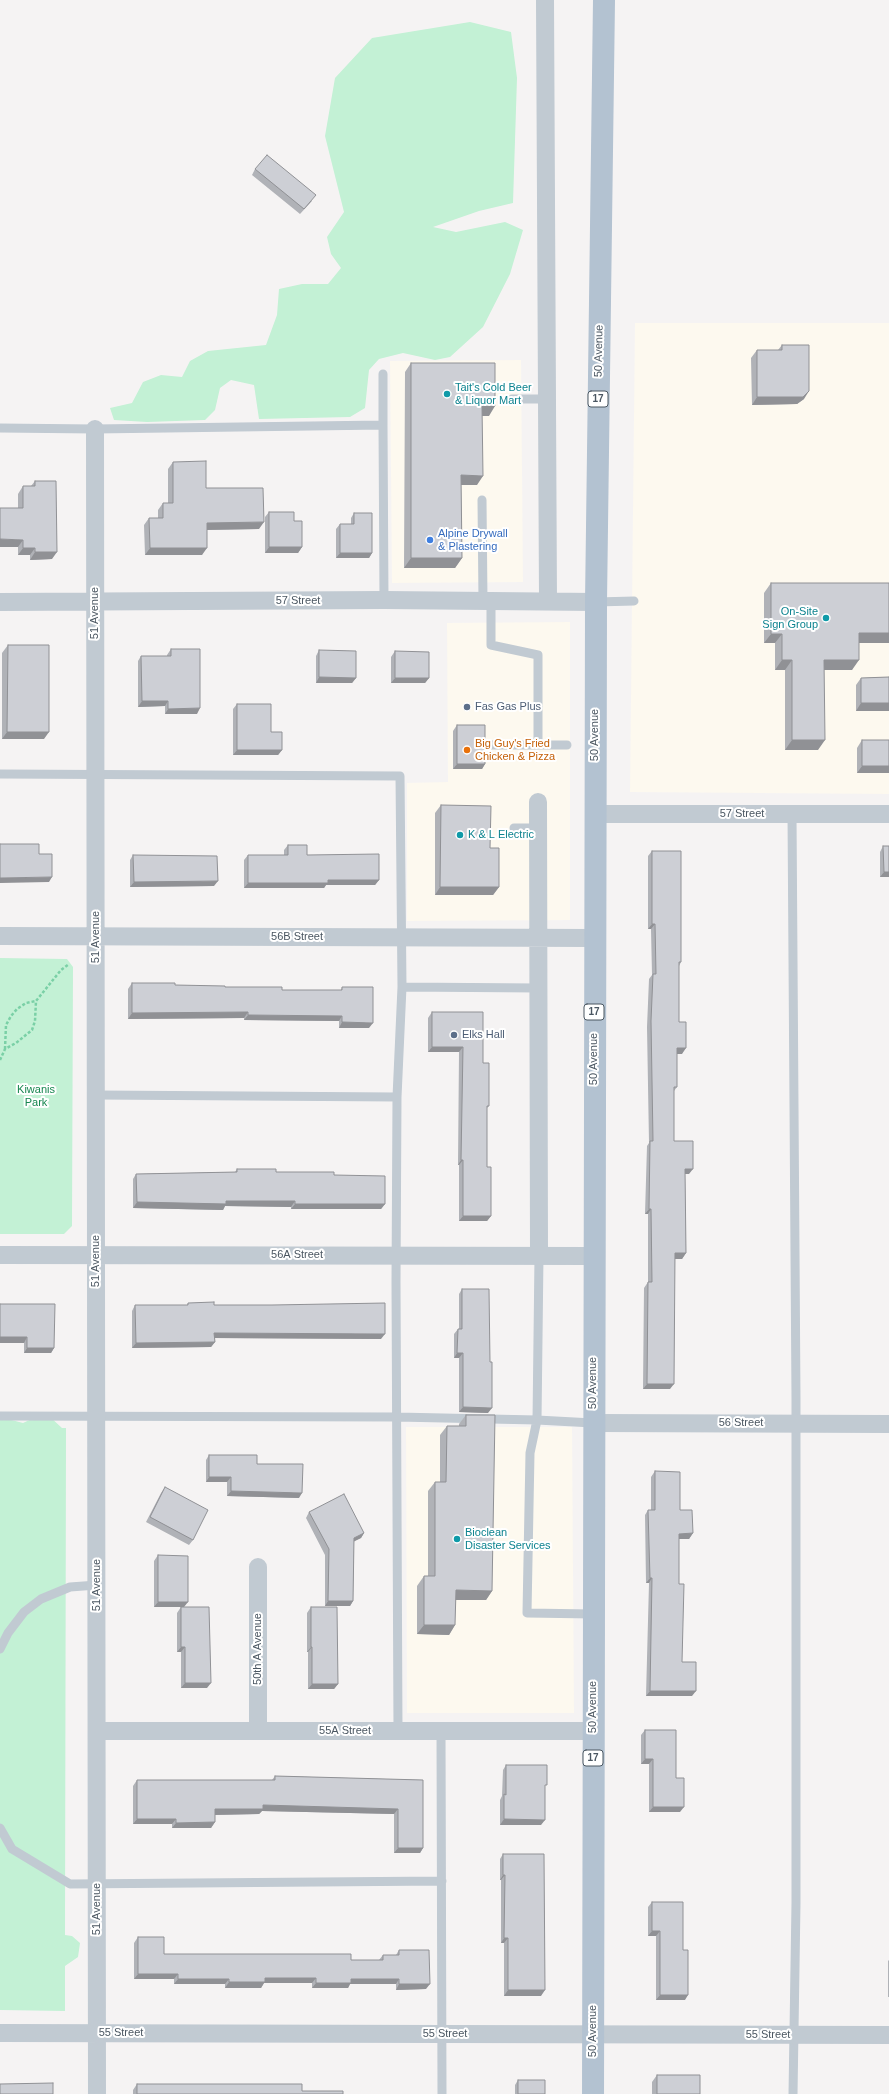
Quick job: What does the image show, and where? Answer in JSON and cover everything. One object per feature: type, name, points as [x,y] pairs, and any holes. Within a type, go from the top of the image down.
[{"type":"main road","name":"50 Avenue","points":[[593,2094],[593,1423],[596,602],[604,0]]},
{"type":"street","points":[[545,0],[548,601]]},
{"type":"street","name":"51 Avenue","points":[[95,429],[98,2094]]},
{"type":"street","name":"57 Street","points":[[0,602],[384,600],[596,602]]},
{"type":"street","points":[[538,802],[539,1256]]},
{"type":"street","name":"57 Street","points":[[595,814],[889,814]]},
{"type":"street","name":"56B Street","points":[[0,936],[595,938]]},
{"type":"street","name":"56A Street","points":[[0,1255],[594,1256]]},
{"type":"street","name":"56 Street","points":[[593,1423],[889,1424]]},
{"type":"street","name":"50th A Avenue","points":[[258,1567],[258,1730]]},
{"type":"street","name":"55A Street","points":[[97,1730],[593,1730]]},
{"type":"street","name":"55 Street","points":[[0,2033],[889,2035]]},
{"type":"lane","points":[[383,374],[384,600]]},
{"type":"lane","points":[[512,399],[546,399]]},
{"type":"lane","points":[[0,428],[95,429],[383,425]]},
{"type":"lane","points":[[482,500],[487,601],[492,645],[538,655],[538,745]]},
{"type":"lane","points":[[596,602],[634,601]]},
{"type":"lane","points":[[489,744],[567,745]]},
{"type":"lane","points":[[0,774],[400,776],[400,937],[402,987],[397,1097],[398,1730]]},
{"type":"lane","points":[[792,814],[796,1424],[796,1903],[793,2094]]},
{"type":"lane","points":[[514,828],[538,828]]},
{"type":"lane","points":[[402,987],[538,988]]},
{"type":"lane","points":[[96,1095],[397,1097]]},
{"type":"lane","points":[[539,1256],[537,1420],[530,1453],[527,1613],[593,1614]]},
{"type":"lane","points":[[0,1416],[397,1417],[537,1420],[593,1423]]},
{"type":"lane","points":[[0,1649],[8,1633],[24,1612],[41,1599],[70,1586],[97,1585]]},
{"type":"lane","points":[[442,1730],[442,2094]]},
{"type":"lane","points":[[0,1828],[12,1849],[70,1884],[442,1881]]},
{"type":"path","points":[[0,1060],[5,1049],[6,1025],[11,1016],[17,1009],[36,1000],[61,970],[69,964]]},
{"type":"path","points":[[5,1049],[16,1043],[32,1030],[35,1021],[36,1000]]},
{"type":"shaded area","points":[[635,323],[889,323],[889,794],[630,792]]},
{"type":"shaded area","points":[[521,360],[523,582],[392,583],[390,361]]},
{"type":"shaded area","points":[[570,622],[570,920],[407,921],[407,783],[448,782],[447,623]]},
{"type":"shaded area","points":[[406,1427],[572,1427],[574,1713],[407,1713]]},
{"type":"green space","points":[[470,22],[511,32],[517,78],[513,203],[479,211],[433,227],[456,232],[505,222],[523,230],[510,274],[483,327],[450,357],[435,360],[403,353],[379,359],[369,370],[365,408],[350,417],[259,419],[254,385],[231,380],[220,388],[215,410],[205,420],[147,422],[114,420],[110,408],[132,403],[143,382],[161,375],[182,377],[190,361],[208,351],[266,345],[277,315],[279,289],[302,284],[328,284],[341,268],[331,254],[327,237],[344,212],[325,136],[335,78],[372,38]]},
{"type":"green space","name":"Kiwanis Park","points":[[0,958],[67,959],[73,967],[72,1226],[64,1234],[0,1234]]},
{"type":"green space","points":[[38,1416],[49,1416],[62,1428],[66,1428],[65,1935],[72,1936],[80,1943],[78,1957],[65,1966],[65,2011],[0,2010],[0,1417],[23,1423]]},
{"type":"building","points":[[267,155],[316,195],[304,209],[255,169]]},
{"type":"building","points":[[782,345],[809,345],[809,391],[803,397],[757,397],[757,350],[782,350]]},
{"type":"building","points":[[411,363],[495,363],[495,406],[482,406],[483,476],[461,475],[462,558],[411,558]]},
{"type":"building","points":[[206,461],[206,488],[263,488],[264,522],[207,523],[207,548],[150,548],[149,518],[163,518],[163,503],[173,503],[173,462]]},
{"type":"building","points":[[35,481],[56,481],[57,552],[35,552],[35,548],[23,548],[23,540],[0,539],[0,508],[23,508],[23,486],[35,486]]},
{"type":"building","points":[[269,512],[294,512],[294,521],[302,521],[302,547],[269,547]]},
{"type":"building","points":[[354,513],[372,513],[372,553],[340,553],[340,524],[354,524]]},
{"type":"building","name":"On-Site Sign Group","points":[[771,583],[889,583],[889,633],[859,633],[859,660],[824,660],[825,740],[792,740],[792,660],[782,660],[782,634],[771,634]]},
{"type":"building","points":[[8,645],[49,645],[49,732],[7,732]]},
{"type":"building","points":[[171,649],[200,649],[200,708],[168,709],[168,701],[142,701],[141,656],[171,656]]},
{"type":"building","points":[[319,650],[356,651],[356,678],[319,677]]},
{"type":"building","points":[[395,651],[429,652],[429,678],[395,678]]},
{"type":"building","points":[[889,677],[889,703],[861,703],[861,678]]},
{"type":"building","points":[[237,704],[271,704],[271,732],[282,732],[282,750],[237,750]]},
{"type":"building","name":"Big Guy's Fried Chicken & Pizza","points":[[457,725],[485,725],[485,764],[457,764]]},
{"type":"building","points":[[862,740],[889,740],[889,766],[862,766]]},
{"type":"building","name":"K & L Electric","points":[[441,805],[491,806],[490,848],[499,848],[499,887],[440,887]]},
{"type":"building","points":[[0,844],[39,844],[39,854],[52,854],[52,877],[0,878]]},
{"type":"building","points":[[288,845],[307,845],[307,855],[379,854],[379,880],[328,880],[328,883],[248,883],[248,855],[288,855]]},
{"type":"building","points":[[883,846],[889,846],[889,872],[884,872]]},
{"type":"building","points":[[652,851],[681,851],[681,962],[679,962],[679,1022],[686,1022],[686,1048],[677,1048],[677,1087],[674,1087],[674,1141],[693,1141],[693,1169],[685,1169],[686,1253],[675,1253],[674,1384],[647,1384],[648,1282],[652,1282],[651,1209],[649,1209],[650,1141],[653,1141],[651,1021],[653,974],[656,974],[655,924],[652,924]]},
{"type":"building","points":[[133,855],[217,856],[218,881],[134,882]]},
{"type":"building","points":[[132,983],[175,983],[175,985],[225,987],[282,987],[282,990],[342,990],[342,987],[373,987],[373,1023],[342,1022],[342,1016],[248,1015],[248,1012],[132,1013]]},
{"type":"building","points":[[432,1012],[483,1012],[483,1063],[489,1063],[487,1167],[491,1167],[491,1216],[463,1216],[463,1160],[461,1160],[463,1047],[432,1047]]},
{"type":"building","points":[[237,1169],[276,1169],[276,1172],[334,1172],[334,1175],[385,1176],[385,1204],[295,1204],[295,1201],[226,1201],[226,1204],[137,1202],[136,1174],[237,1172]]},
{"type":"building","points":[[462,1289],[489,1289],[492,1408],[463,1407],[463,1353],[457,1353],[458,1329],[462,1329]]},
{"type":"building","points":[[214,1302],[214,1305],[385,1303],[385,1334],[214,1333],[215,1342],[136,1343],[135,1305],[188,1305],[188,1303]]},
{"type":"building","points":[[0,1304],[55,1304],[54,1348],[27,1348],[27,1337],[0,1337]]},
{"type":"building","points":[[466,1415],[495,1415],[492,1591],[456,1590],[455,1625],[424,1625],[424,1576],[435,1576],[435,1482],[446,1482],[447,1426],[466,1426]]},
{"type":"building","points":[[209,1455],[257,1455],[257,1464],[303,1464],[302,1493],[231,1491],[231,1477],[209,1477]]},
{"type":"building","points":[[655,1471],[680,1472],[680,1510],[692,1510],[693,1533],[679,1534],[679,1584],[684,1584],[682,1662],[696,1662],[696,1691],[650,1691],[652,1578],[650,1578],[648,1510],[655,1510]]},
{"type":"building","points":[[165,1487],[208,1510],[193,1540],[150,1517]]},
{"type":"building","points":[[344,1494],[364,1533],[354,1538],[353,1601],[328,1601],[329,1549],[309,1512]]},
{"type":"building","points":[[158,1555],[188,1556],[188,1602],[158,1602]]},
{"type":"building","points":[[181,1607],[209,1607],[211,1683],[185,1683],[185,1647],[181,1647]]},
{"type":"building","points":[[311,1607],[337,1607],[338,1684],[312,1684]]},
{"type":"building","points":[[645,1730],[676,1730],[676,1778],[684,1778],[684,1807],[653,1807],[653,1759],[645,1759]]},
{"type":"building","points":[[506,1765],[547,1765],[547,1785],[545,1785],[545,1820],[504,1819]]},
{"type":"building","points":[[275,1776],[423,1780],[423,1848],[398,1848],[398,1809],[263,1805],[263,1809],[215,1809],[215,1822],[176,1823],[176,1819],[137,1819],[137,1780],[275,1780]]},
{"type":"building","points":[[503,1854],[544,1854],[545,1990],[508,1990],[508,1938],[504,1938],[505,1875],[503,1875]]},
{"type":"building","points":[[652,1902],[683,1902],[683,1950],[688,1950],[688,1995],[660,1995],[660,1931],[652,1931]]},
{"type":"building","points":[[138,1937],[164,1937],[164,1954],[351,1954],[351,1960],[383,1960],[383,1955],[399,1955],[399,1950],[429,1950],[430,1984],[399,1984],[399,1979],[351,1979],[351,1983],[316,1983],[316,1978],[265,1978],[265,1982],[229,1982],[229,1979],[178,1979],[178,1974],[138,1974]]},
{"type":"building","points":[[657,2075],[700,2075],[700,2094],[657,2094]]},
{"type":"building","points":[[518,2080],[545,2080],[545,2094],[518,2094]]},
{"type":"building","points":[[53,2083],[53,2094],[0,2094],[0,2084]]},
{"type":"building","points":[[137,2084],[302,2084],[302,2091],[343,2091],[343,2094],[137,2094]]},
{"type":"place","name":"Tait's Cold Beer & Liquor Mart","points":[[447,394]]},
{"type":"place","name":"Alpine Drywall & Plastering","points":[[430,540]]},
{"type":"place","name":"On-Site Sign Group","points":[[826,618]]},
{"type":"place","name":"Fas Gas Plus","points":[[467,707]]},
{"type":"place","name":"Big Guy's Fried Chicken & Pizza","points":[[467,750]]},
{"type":"place","name":"K & L Electric","points":[[460,835]]},
{"type":"place","name":"Elks Hall","points":[[454,1035]]},
{"type":"place","name":"Bioclean Disaster Services","points":[[457,1539]]}]
